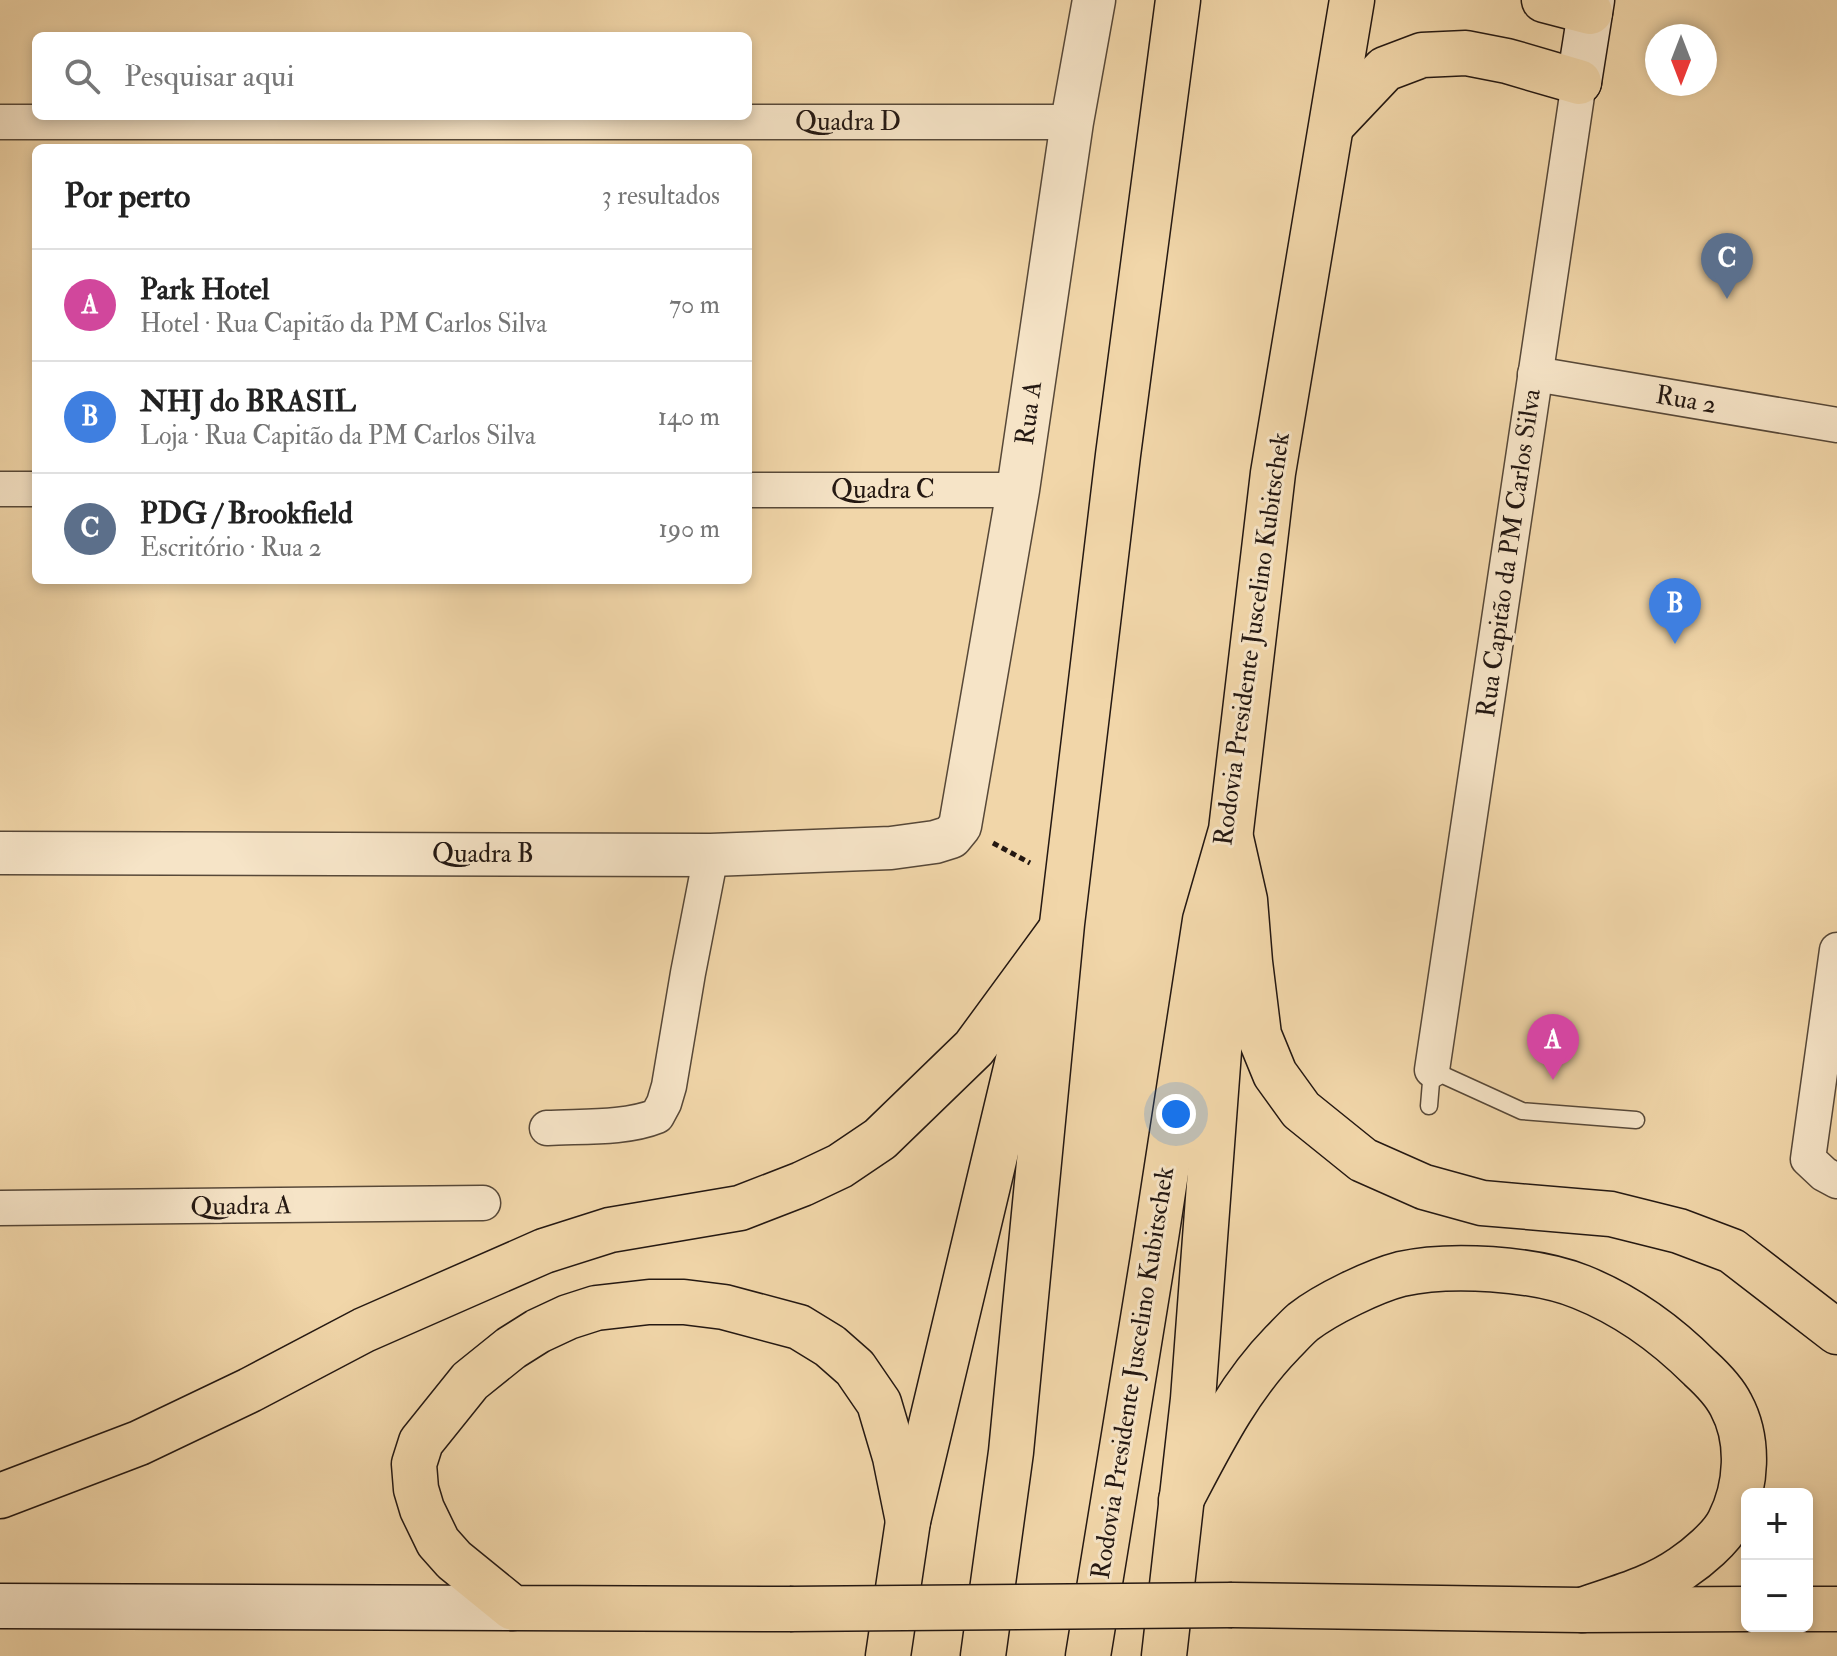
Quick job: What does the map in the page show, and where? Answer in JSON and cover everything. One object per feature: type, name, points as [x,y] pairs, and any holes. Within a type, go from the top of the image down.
[{"type":"highway","points":[[983,1656],[1011,1452],[1063,913],[1118,455],[1178,0]]},
{"type":"highway","name":"Rodovia Presidente Juscelino Kubitschek","points":[[1088,1656],[1205,920],[1231,834],[1273,473],[1352,0]]},
{"type":"highway","points":[[1544,0],[1591,6]]},
{"type":"highway","points":[[1332,125],[1385,69],[1422,55],[1466,53],[1507,61],[1579,82]]},
{"type":"highway","points":[[1231,834],[1245,900],[1259,1035],[1275,1074],[1301,1110],[1363,1160],[1424,1187],[1482,1203],[1611,1214],[1679,1231],[1732,1251],[1837,1332]]},
{"type":"highway","points":[[1164,1656],[1193,1399],[1229,926],[1231,834]]},
{"type":"highway","points":[[0,1496],[139,1443],[250,1390],[364,1330],[544,1251],[610,1230],[740,1208],[840,1166],[880,1139],[974,1048],[1063,913]]},
{"type":"highway","points":[[888,1656],[908,1521],[1021,1047],[1063,913]]},
{"type":"highway","points":[[1181,1500],[1218,1429],[1247,1384],[1303,1322],[1333,1304],[1401,1274],[1451,1269],[1495,1269],[1565,1282],[1615,1303],[1649,1323],[1712,1379],[1731,1404],[1741,1431],[1745,1462],[1740,1494],[1728,1524],[1709,1546],[1682,1569],[1651,1586],[1582,1610]]},
{"type":"highway","points":[[908,1521],[895,1457],[879,1403],[855,1368],[830,1346],[799,1327],[724,1307],[684,1302],[596,1308],[538,1331],[470,1381],[421,1442],[414,1464],[416,1489],[422,1509],[438,1542],[454,1560],[513,1608],[1232,1605],[1741,1609]]},
{"type":"highway","points":[[1813,1609],[1837,1609]]},
{"type":"main road","name":"Rua Capitão da PM Carlos Silva","points":[[1579,82],[1591,6]]},
{"type":"main road","points":[[0,1606],[513,1608]]},
{"type":"street","name":"Rua A","points":[[960,826],[1018,490],[1072,122],[1094,0]]},
{"type":"street","name":"Rua Capitão da PM Carlos Silva","points":[[1432,1070],[1579,82]]},
{"type":"street","name":"Quadra D","points":[[0,122],[1072,122]]},
{"type":"street","name":"Rua 2","points":[[1535,374],[1837,425]]},
{"type":"street","points":[[0,489],[32,489]]},
{"type":"street","name":"Quadra C","points":[[752,490],[1018,490]]},
{"type":"street","name":"Quadra B","points":[[0,853],[711,855],[891,848],[943,840],[951,837],[960,826]]},
{"type":"street","points":[[547,1128],[627,1123],[657,1116],[669,1086],[711,855]]},
{"type":"street","points":[[1837,950],[1808,1159],[1837,1181]]},
{"type":"street","name":"Quadra A","points":[[0,1208],[483,1203]]},
{"type":"lane","name":"Rua Capitão da PM Carlos Silva","points":[[1429,1106],[1432,1070]]},
{"type":"lane","points":[[1432,1070],[1522,1111],[1636,1120]]},
{"type":"path","points":[[960,826],[1063,913]]},
{"type":"place","name":"PDG / Brookfield","points":[[1727,299]]},
{"type":"place","name":"NHJ do BRASIL","points":[[1675,644]]},
{"type":"place","name":"Park Hotel","points":[[1553,1080]]}]
